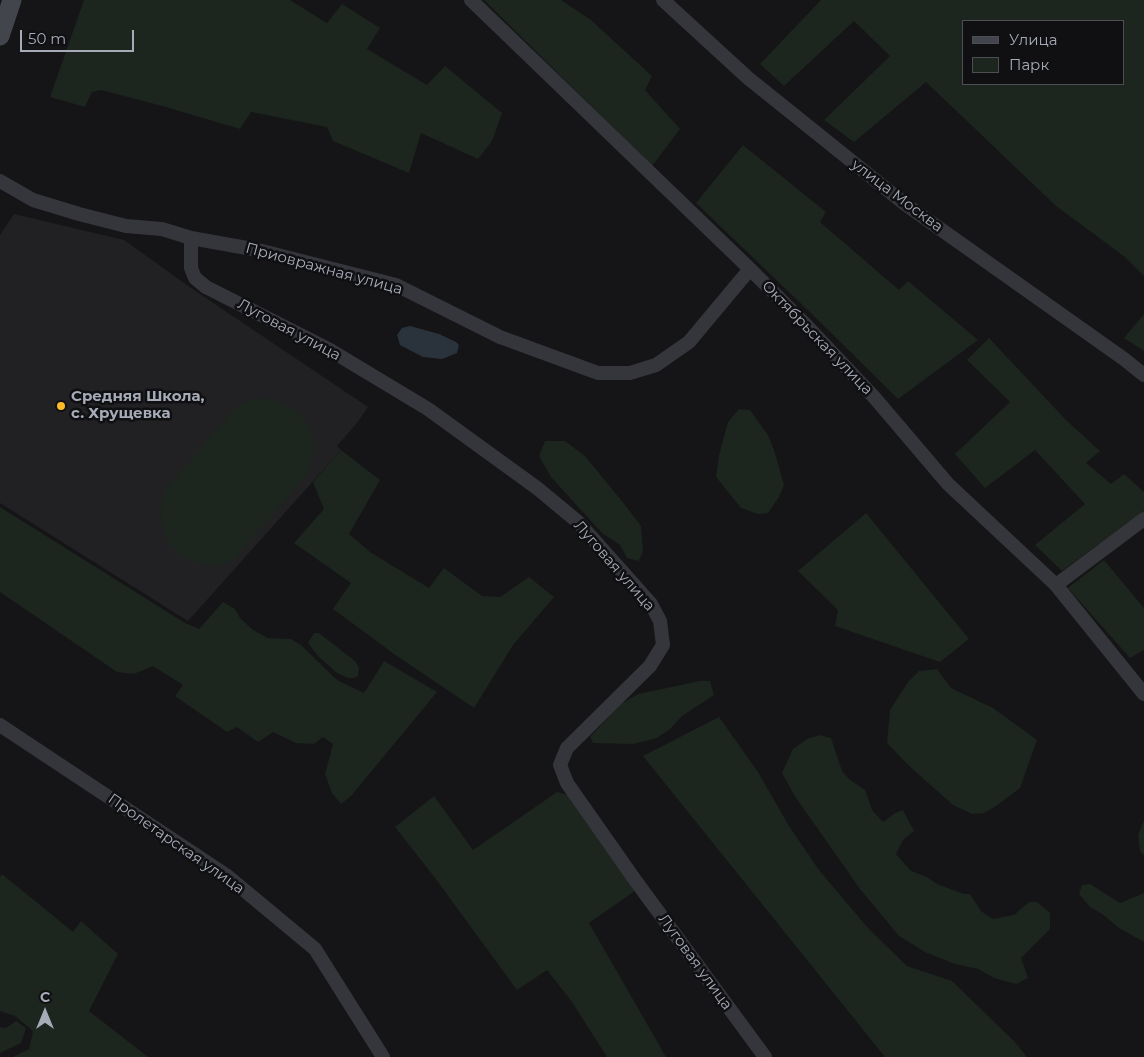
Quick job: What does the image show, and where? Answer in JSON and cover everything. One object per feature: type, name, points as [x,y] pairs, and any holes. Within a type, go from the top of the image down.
[{"type":"main road","points":[[0,36],[12,0]]},
{"type":"street","name":"Октябрьская улица","points":[[471,0],[750,268],[874,397],[948,484],[1056,585],[1144,694]]},
{"type":"street","name":"улица Москва","points":[[663,0],[748,78],[905,204],[1144,375]]},
{"type":"street","name":"Приовражная улица","points":[[0,180],[33,200],[79,214],[126,226],[162,229],[191,238],[258,250],[396,285],[500,337],[598,373],[630,373],[656,365],[689,342],[750,268]]},
{"type":"street","name":"Луговая улица","points":[[191,238],[191,268],[195,278],[206,287],[330,350],[428,409],[537,488],[578,522],[651,604],[660,621],[663,646],[650,666],[568,748],[560,764],[567,782],[635,880],[765,1057]]},
{"type":"street","points":[[1056,585],[1144,519]]},
{"type":"street","name":"Пролетарская улица","points":[[0,725],[226,875],[315,949],[383,1057]]},
{"type":"shaded area","points":[[14,214],[124,240],[191,288],[368,407],[337,446],[341,450],[188,621],[0,503],[0,235]]},
{"type":"shaded area","points":[[410,326],[439,334],[456,342],[459,345],[457,353],[442,359],[423,357],[400,345],[397,335],[402,328]]},
{"type":"green space","points":[[84,0],[290,0],[327,23],[342,4],[380,28],[367,49],[427,85],[445,66],[502,113],[492,141],[478,159],[421,133],[409,173],[333,141],[327,127],[251,112],[240,129],[101,90],[92,92],[85,107],[50,97]]},
{"type":"green space","points":[[484,0],[561,0],[591,20],[652,76],[645,90],[680,129],[652,166]]},
{"type":"green space","points":[[821,0],[1144,0],[1144,276],[1125,257],[1056,206],[926,82],[854,142],[824,120],[890,56],[854,21],[784,86],[760,64]]},
{"type":"green space","points":[[743,145],[826,212],[820,222],[899,290],[908,281],[978,340],[898,399],[696,203]]},
{"type":"green space","points":[[1144,314],[1144,351],[1124,338]]},
{"type":"green space","points":[[989,338],[1066,420],[1100,451],[1086,463],[1111,484],[1124,474],[1144,492],[1144,511],[1062,571],[1035,545],[1085,504],[1035,450],[985,488],[955,454],[1010,402],[967,360]]},
{"type":"green space","points":[[259,398],[281,402],[292,407],[308,424],[314,446],[311,465],[306,476],[234,559],[214,565],[191,561],[180,555],[165,536],[160,515],[167,488],[237,406]]},
{"type":"green space","points":[[739,409],[750,410],[768,435],[784,485],[779,497],[768,513],[758,514],[741,508],[716,477],[719,455],[728,422]]},
{"type":"green space","points":[[545,441],[565,441],[585,456],[625,505],[641,526],[643,551],[639,561],[627,558],[620,545],[602,533],[551,477],[539,456]]},
{"type":"green space","points":[[341,450],[380,480],[349,534],[370,552],[429,588],[444,568],[482,596],[500,597],[529,577],[554,597],[513,645],[474,708],[394,654],[333,609],[351,583],[294,543],[324,509],[313,482]]},
{"type":"green space","points":[[0,507],[185,623],[199,629],[223,602],[235,609],[240,618],[253,630],[268,638],[291,639],[301,645],[337,680],[364,693],[384,661],[437,692],[351,796],[341,804],[332,793],[325,774],[333,744],[323,737],[314,744],[296,743],[273,732],[258,742],[237,727],[227,732],[175,696],[183,685],[153,666],[134,674],[117,672],[0,592]]},
{"type":"green space","points":[[866,513],[969,639],[940,662],[835,626],[838,610],[798,571]]},
{"type":"green space","points":[[1104,560],[1144,608],[1144,650],[1130,658],[1068,588]]},
{"type":"green space","points":[[314,633],[319,633],[355,661],[359,668],[358,676],[348,678],[337,673],[318,656],[308,643]]},
{"type":"green space","points":[[937,669],[951,688],[993,708],[1037,740],[1020,788],[984,813],[972,814],[953,805],[908,765],[887,743],[890,710],[908,682],[919,671]]},
{"type":"green space","points":[[700,681],[710,681],[714,695],[682,716],[670,729],[657,738],[633,744],[593,743],[590,737],[621,704],[638,694]]},
{"type":"green space","points":[[719,717],[758,772],[789,826],[819,870],[868,928],[907,966],[952,981],[1015,1042],[1027,1057],[885,1057],[643,756]]},
{"type":"green space","points":[[819,735],[831,738],[842,771],[849,779],[865,790],[872,810],[883,822],[895,813],[903,810],[914,831],[903,840],[896,854],[911,871],[927,877],[937,884],[964,894],[970,894],[981,911],[993,919],[1014,915],[1029,902],[1037,902],[1050,913],[1050,929],[1021,958],[1028,978],[1016,984],[994,978],[978,969],[955,964],[925,952],[899,936],[860,889],[794,795],[782,773],[793,749],[807,739]]},
{"type":"green space","points":[[557,792],[568,795],[635,891],[589,923],[666,1057],[607,1057],[572,1002],[547,970],[517,990],[395,827],[434,796],[473,850]]},
{"type":"green space","points":[[1144,820],[1144,856],[1140,851],[1138,835]]},
{"type":"green space","points":[[2,874],[73,932],[81,921],[118,954],[89,1011],[148,1057],[13,1057],[29,1049],[33,1031],[15,1016],[0,1011],[0,877]]},
{"type":"green space","points":[[1090,884],[1120,903],[1144,893],[1144,942],[1119,928],[1090,907],[1079,894],[1082,885]]},
{"type":"green space","points":[[16,1021],[26,1028],[21,1043],[0,1053],[0,1027],[6,1028]]},
{"type":"place","name":"Средняя Школа, с. Хрущевка","points":[[61,406]]}]
